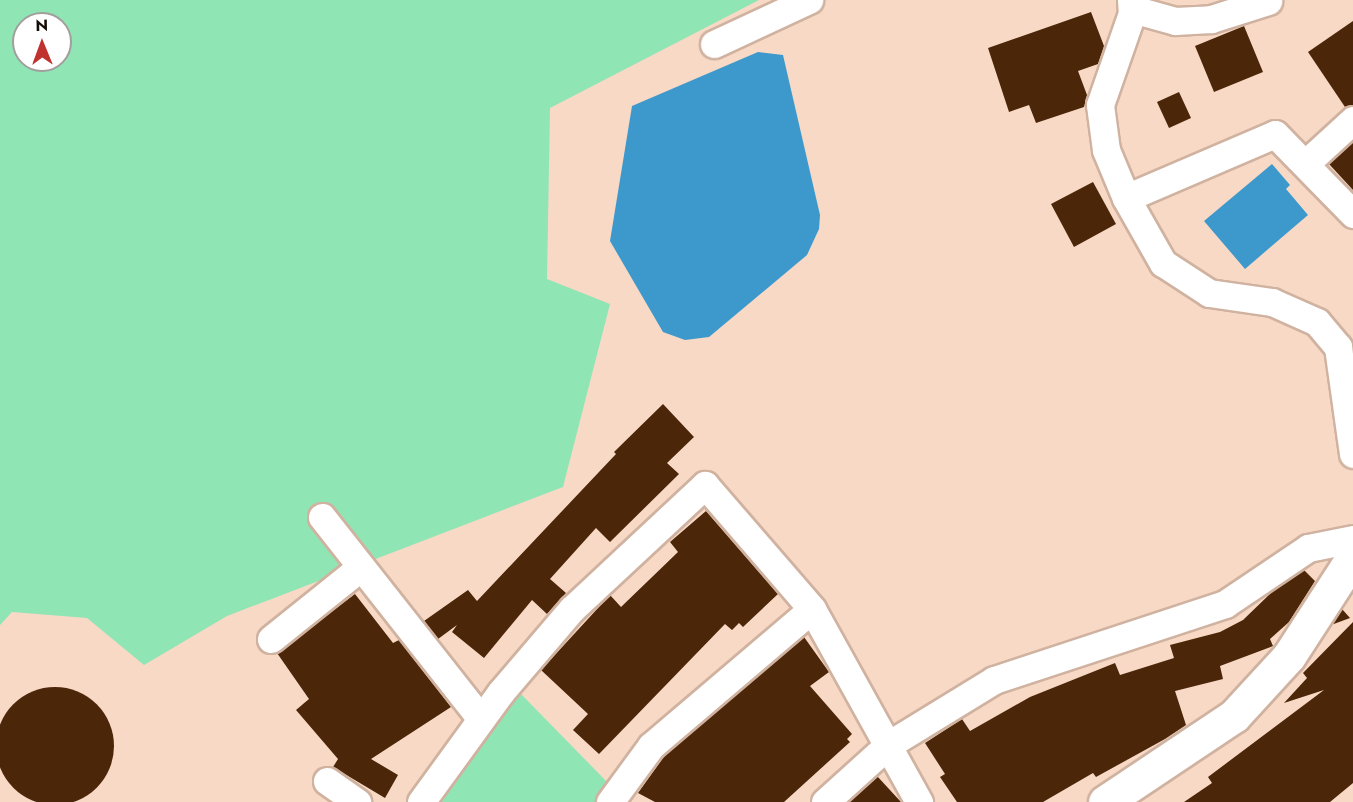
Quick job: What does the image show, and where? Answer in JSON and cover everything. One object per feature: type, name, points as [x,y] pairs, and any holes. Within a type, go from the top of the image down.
[{"type":"street","points":[[714,44],[809,0]]},
{"type":"street","points":[[1268,1],[1211,19],[1175,21],[1131,4],[1100,105],[1106,150],[1126,198],[1163,263],[1209,292],[1272,302],[1317,322],[1338,348],[1353,454]]},
{"type":"street","points":[[1305,164],[1353,120]]},
{"type":"street","points":[[1126,198],[1275,134],[1353,214]]},
{"type":"street","points":[[421,802],[481,719],[572,609],[705,485],[812,609],[919,802]]},
{"type":"street","points":[[321,517],[481,719]]},
{"type":"street","points":[[825,802],[888,745],[994,680],[1226,604],[1308,548],[1353,539]]},
{"type":"street","points":[[1105,802],[1234,716],[1289,656],[1353,556]]},
{"type":"street","points":[[271,639],[361,567]]},
{"type":"street","points":[[610,802],[651,746],[812,609]]},
{"type":"street","points":[[327,781],[357,802]]},
{"type":"green space","points":[[0,0],[759,0],[550,108],[547,279],[610,304],[563,487],[227,616],[144,665],[87,618],[12,612],[0,625]]},
{"type":"green space","points":[[518,691],[611,786],[600,802],[437,802]]},
{"type":"water","points":[[758,52],[783,55],[820,215],[819,229],[807,255],[709,337],[685,340],[663,332],[610,241],[632,106]]},
{"type":"water","points":[[1272,164],[1290,185],[1286,189],[1308,215],[1245,269],[1204,221]]},
{"type":"building","points":[[1091,12],[1104,46],[1098,64],[1078,71],[1087,95],[1084,107],[1036,123],[1029,105],[1009,112],[988,48]]},
{"type":"building","points":[[1353,21],[1353,105],[1345,107],[1308,52]]},
{"type":"building","points":[[1244,26],[1263,72],[1214,92],[1195,46]]},
{"type":"building","points":[[1179,92],[1191,118],[1169,128],[1157,102]]},
{"type":"building","points":[[1353,141],[1353,190],[1329,164]]},
{"type":"building","points":[[1093,182],[1116,224],[1074,247],[1051,204]]},
{"type":"building","points":[[663,404],[694,437],[667,463],[679,474],[610,542],[596,528],[550,579],[566,593],[547,614],[532,600],[484,658],[452,632],[457,625],[438,639],[424,621],[468,590],[477,601],[616,454],[614,452]]},
{"type":"building","points":[[706,511],[778,594],[743,627],[739,623],[732,630],[725,624],[599,754],[573,730],[588,714],[541,670],[610,595],[621,607],[678,552],[670,542]]},
{"type":"building","points":[[1304,570],[1315,581],[1289,622],[1270,639],[1273,646],[1220,666],[1223,679],[1175,691],[1186,725],[1165,739],[1096,777],[1093,773],[1043,802],[957,802],[940,777],[945,774],[925,743],[962,719],[970,731],[1030,697],[1115,663],[1120,675],[1174,658],[1170,645],[1220,632],[1243,620],[1275,589]]},
{"type":"building","points":[[355,594],[393,643],[399,640],[451,707],[371,759],[398,775],[385,798],[333,767],[338,759],[296,710],[309,699],[277,653]]},
{"type":"building","points":[[1342,609],[1350,618],[1331,625]]},
{"type":"building","points":[[1353,622],[1353,783],[1330,802],[1184,802],[1212,783],[1208,777],[1324,690],[1284,703],[1307,678],[1303,673]]},
{"type":"building","points":[[804,637],[829,672],[810,686],[852,734],[847,739],[850,742],[784,802],[655,802],[638,793],[665,755]]},
{"type":"building","points":[[55,687],[88,697],[104,713],[114,746],[104,779],[88,795],[55,805],[22,795],[6,779],[-4,746],[6,713],[22,697]]},
{"type":"building","points":[[877,776],[901,802],[849,802],[850,800]]}]
